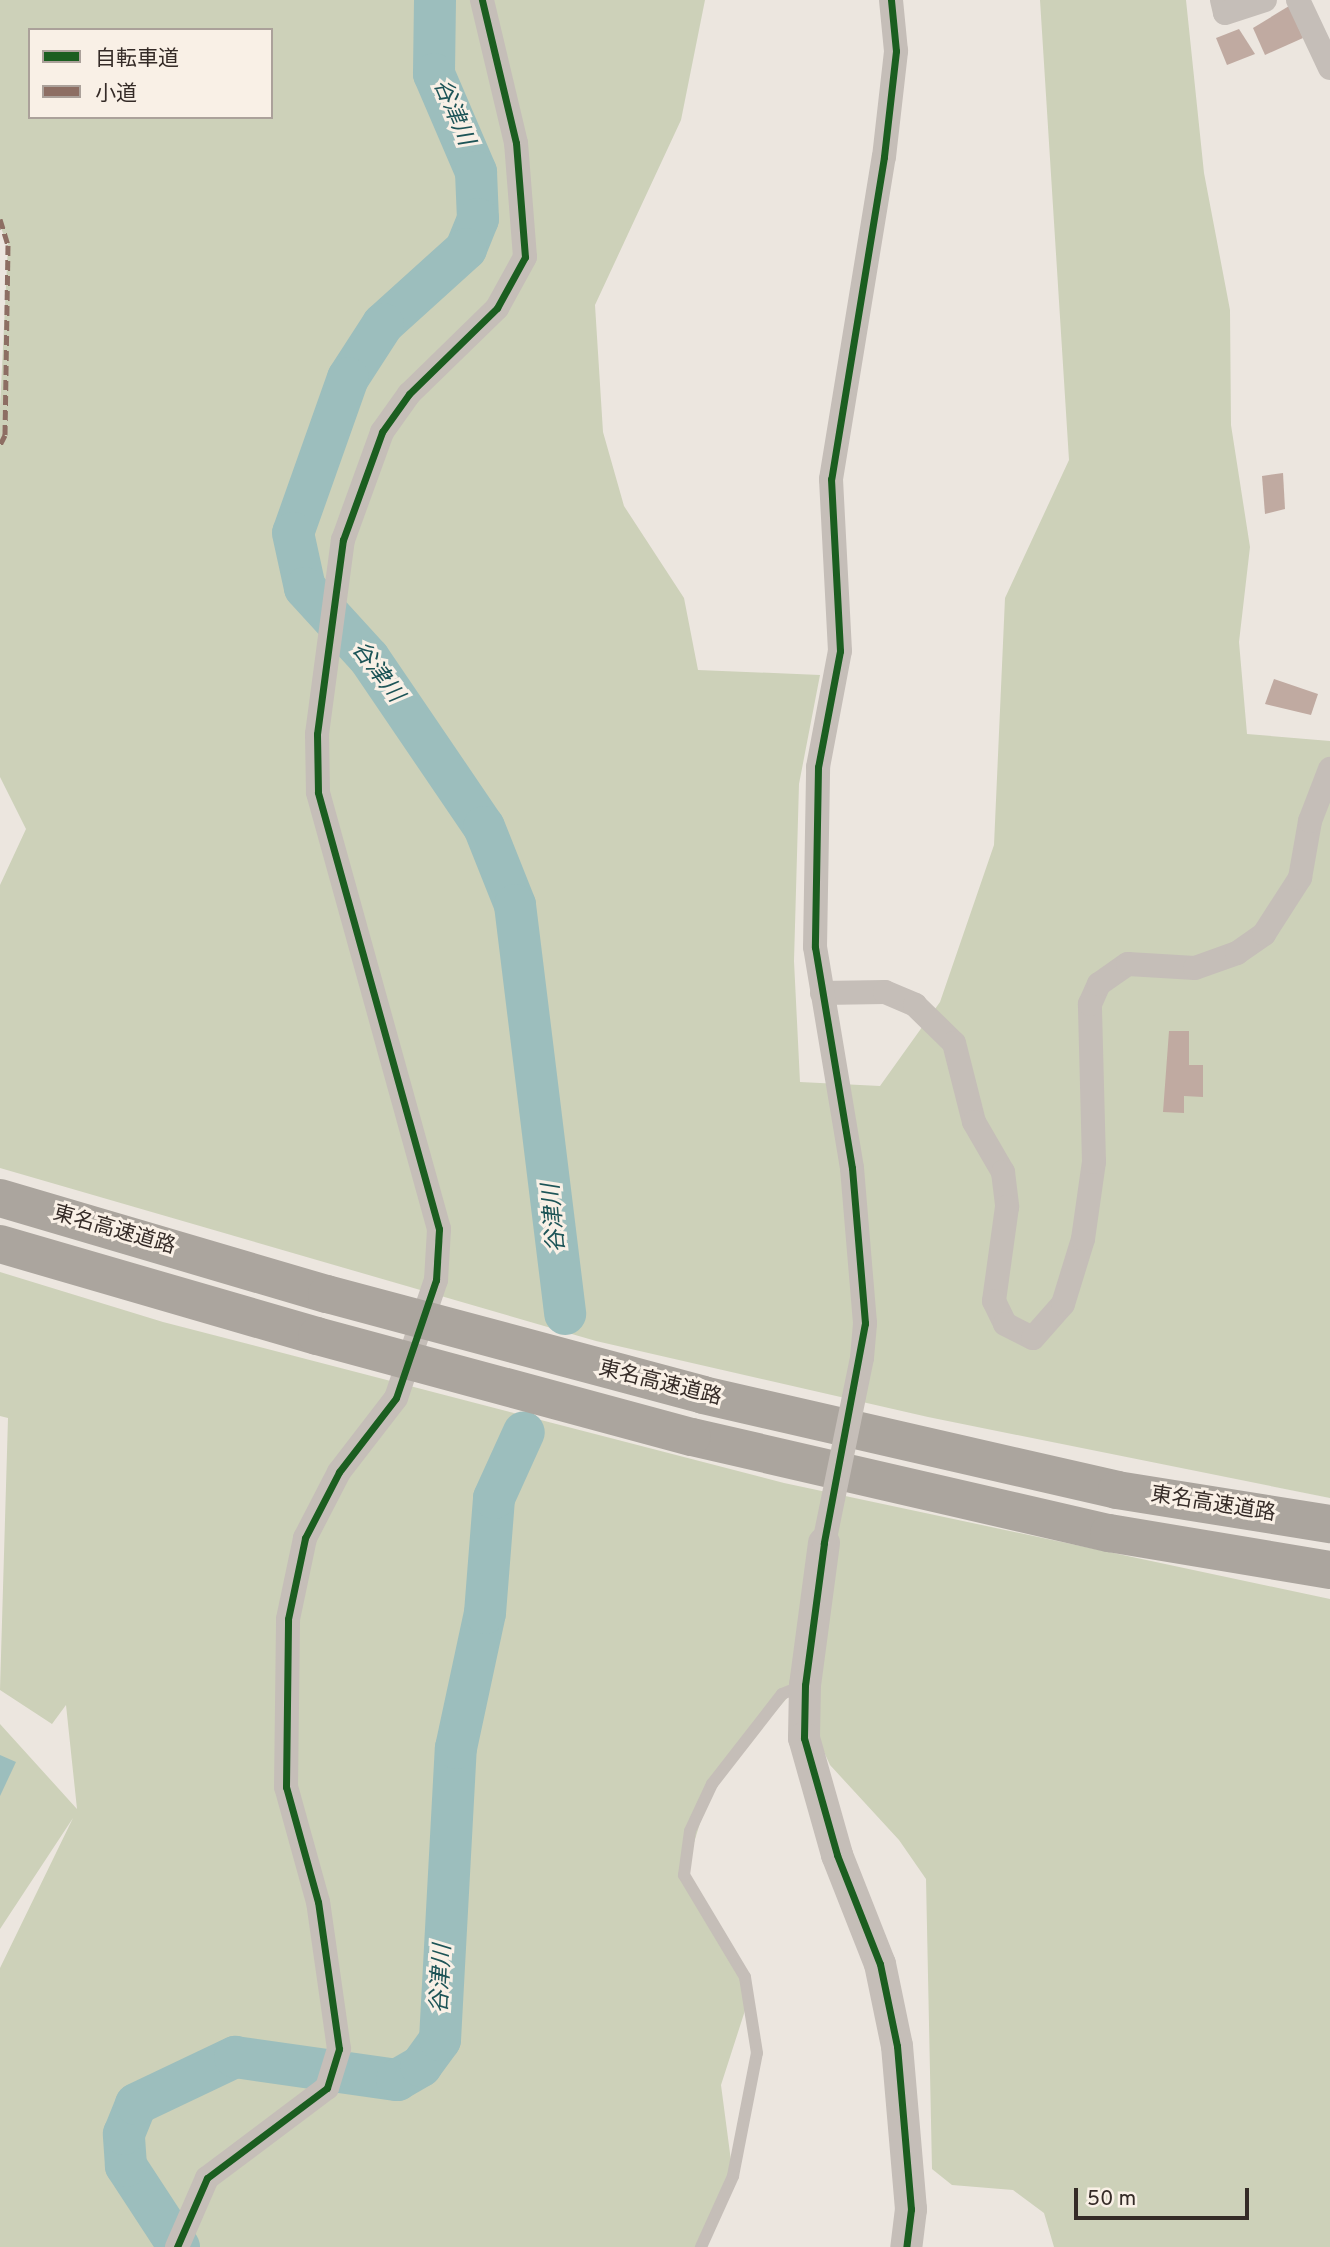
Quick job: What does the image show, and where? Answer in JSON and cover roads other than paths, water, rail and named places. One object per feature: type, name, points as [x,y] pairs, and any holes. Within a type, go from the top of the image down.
[{"type":"highway","name":"東名高速道路","points":[[0,1198],[327,1294],[703,1395],[1117,1490],[1330,1524]]},
{"type":"highway","name":"東名高速道路","points":[[0,1244],[317,1336],[692,1437],[1109,1533],[1330,1570]]},
{"type":"street","points":[[179,2239],[208,2178],[327,2088],[339,2049],[318,1902],[286,1787],[288,1619],[305,1538],[339,1472],[396,1398],[436,1280],[439,1229],[318,792],[317,734],[342,540],[382,432],[409,394],[497,308],[525,257],[516,143],[482,0]]},
{"type":"street","points":[[891,0],[896,51],[884,157],[831,479],[841,596],[840,650],[818,767],[815,947],[852,1168],[865,1323],[862,1358],[824,1543],[805,1685],[810,1763],[880,1964],[897,2046],[911,2209],[906,2247]]},
{"type":"street","points":[[1222,0],[1225,13],[1265,0]]},
{"type":"street","points":[[1298,0],[1330,68]]},
{"type":"street","points":[[822,993],[885,992],[915,1005],[954,1043],[974,1122],[1003,1172],[1007,1207],[994,1301],[1005,1324],[1034,1338],[1063,1304],[1083,1239],[1094,1161],[1090,1004],[1099,984],[1128,964],[1195,968],[1237,953],[1264,934],[1300,878],[1310,821],[1330,769]]},
{"type":"lane","points":[[701,2247],[733,2176],[757,2053],[745,1977],[684,1875],[690,1832],[712,1784],[782,1694],[805,1685]]},
{"type":"water","points":[[0,1755],[16,1762],[0,1796]]},
{"type":"waterway","name":"谷津川","points":[[435,0],[434,74],[476,172],[478,219],[466,249],[383,324],[348,378],[293,533],[305,588],[369,658],[484,827],[515,905],[565,1314]]},
{"type":"waterway","name":"谷津川","points":[[179,2247],[126,2166],[124,2134],[136,2104],[235,2057],[397,2080],[421,2066],[440,2040],[456,1748],[485,1613],[494,1498],[524,1432]]}]
